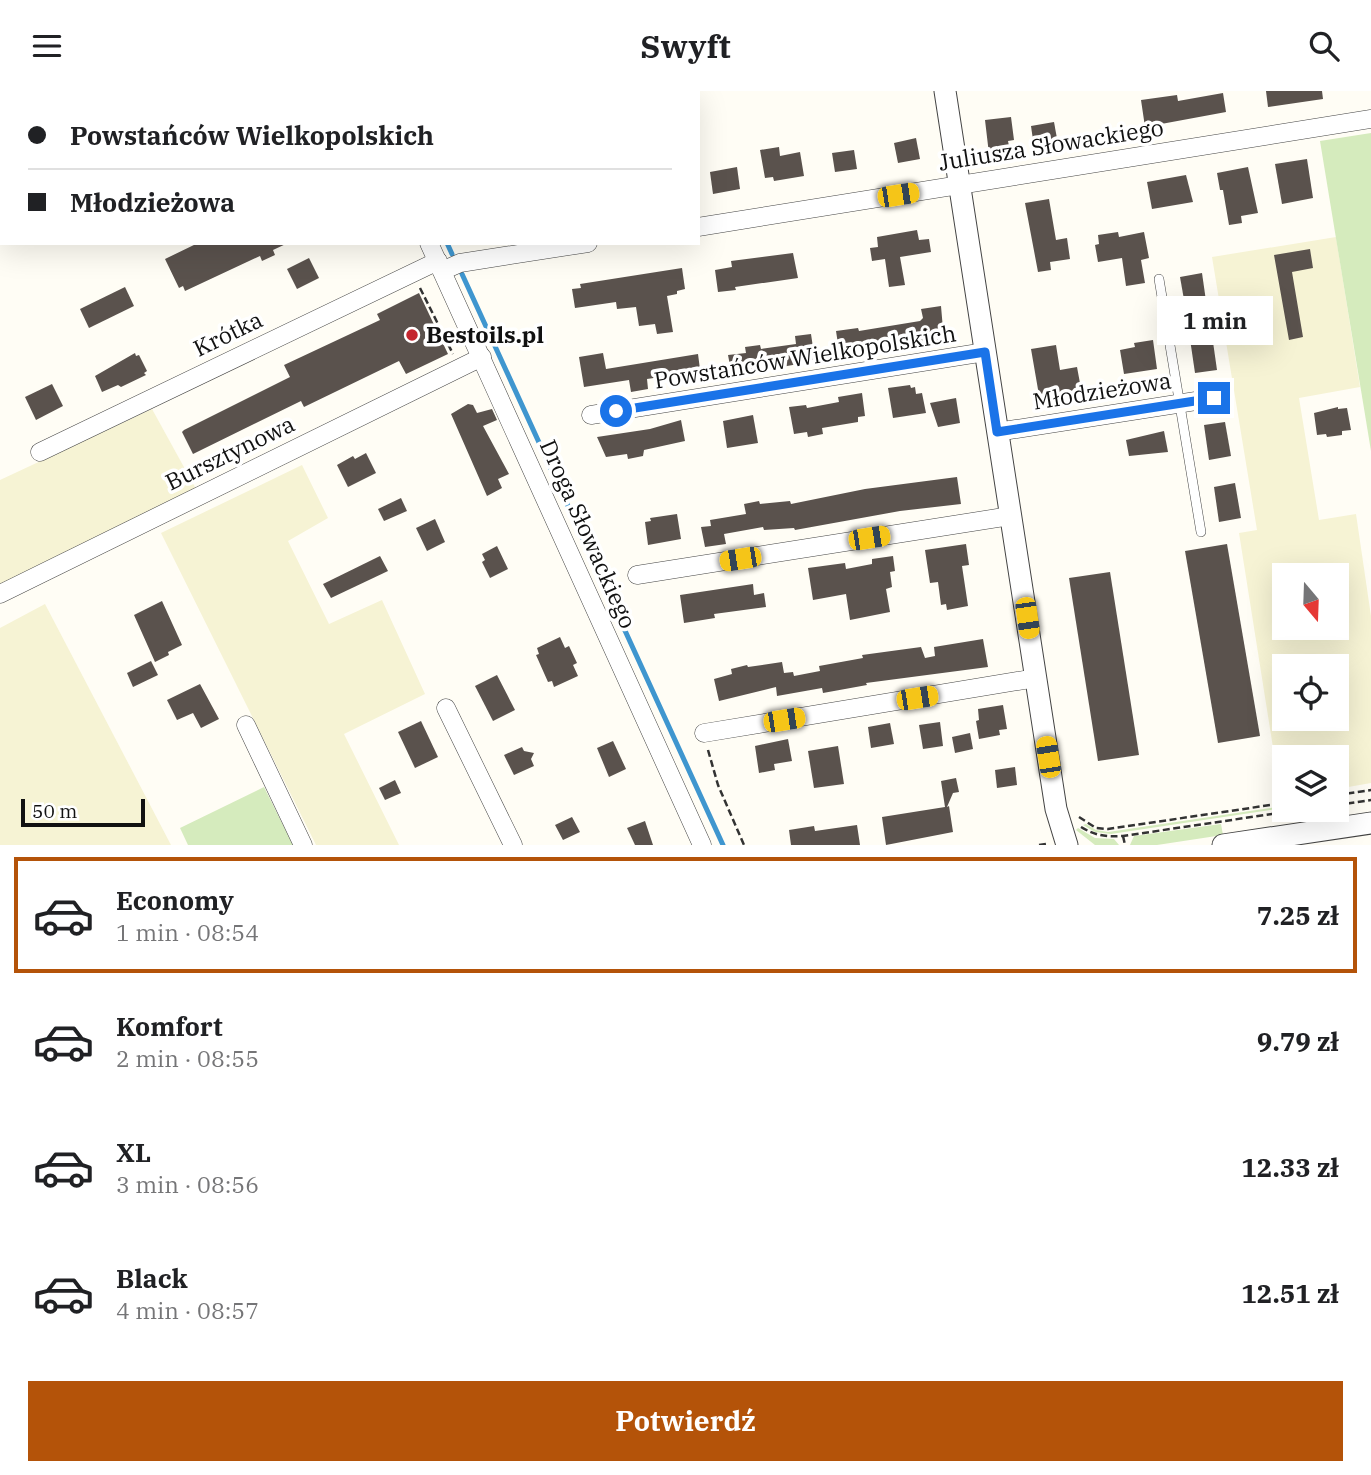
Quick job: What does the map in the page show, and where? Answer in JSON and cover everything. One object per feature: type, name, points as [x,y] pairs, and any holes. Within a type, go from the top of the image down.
[{"type":"street","points":[[944,91],[1056,809],[1053,845]]},
{"type":"street","name":"Juliusza Słowackiego","points":[[700,227],[1371,119]]},
{"type":"street","name":"Droga Słowackiego","points":[[430,245],[702,845]]},
{"type":"street","points":[[440,266],[568,245]]},
{"type":"street","name":"Krótka","points":[[40,451],[412,272],[440,266]]},
{"type":"street","name":"Powstańców Wielkopolskich","points":[[591,415],[985,352]]},
{"type":"street","name":"Bursztynowa","points":[[0,593],[482,357]]},
{"type":"street","name":"Młodzieżowa","points":[[997,432],[1214,398]]},
{"type":"street","points":[[637,575],[1010,516]]},
{"type":"street","points":[[705,733],[1036,678]]},
{"type":"street","points":[[446,708],[513,845]]},
{"type":"street","points":[[246,726],[303,845]]},
{"type":"street","points":[[1223,845],[1371,823]]},
{"type":"lane","points":[[1159,279],[1201,532]]},
{"type":"path","points":[[412,272],[459,367]]},
{"type":"path","points":[[705,733],[718,785],[744,845]]},
{"type":"path","points":[[1349,793],[1371,790]]},
{"type":"path","points":[[1349,803],[1371,800]]},
{"type":"path","points":[[1272,805],[1108,829],[1096,828],[1079,817],[1081,827],[1106,837],[1272,814]]},
{"type":"path","points":[[1123,836],[1125,845]]},
{"type":"path","points":[[1039,845],[1053,845]]},
{"type":"shaded area","points":[[1336,237],[1360,387],[1299,398],[1319,520],[1356,514],[1371,616],[1371,783],[1349,787],[1349,745],[1273,745],[1239,533],[1257,530],[1212,257]]},
{"type":"shaded area","points":[[152,409],[196,489],[0,586],[0,480]]},
{"type":"shaded area","points":[[302,465],[328,518],[288,541],[329,624],[382,600],[425,694],[344,734],[399,845],[316,845],[161,533]]},
{"type":"shaded area","points":[[45,604],[171,845],[0,845],[0,628]]},
{"type":"green space","points":[[1371,133],[1371,451],[1320,141]]},
{"type":"green space","points":[[264,787],[293,845],[188,845],[180,828]]},
{"type":"green space","points":[[1272,808],[1111,834],[1095,832],[1083,825],[1108,832]]},
{"type":"green space","points":[[1221,824],[1223,835],[1157,845],[1130,845],[1134,836]]},
{"type":"green space","points":[[1078,828],[1095,838],[1114,839],[1119,845],[1095,845],[1076,830]]},
{"type":"building","points":[[1266,91],[1322,91],[1323,99],[1268,107]]},
{"type":"building","points":[[1223,93],[1226,112],[1145,127],[1141,100],[1177,95],[1178,101]]},
{"type":"building","points":[[1011,117],[1014,140],[1008,141],[1010,151],[989,154],[985,120]]},
{"type":"building","points":[[1054,122],[1058,144],[1034,147],[1031,126]]},
{"type":"building","points":[[916,138],[920,159],[898,163],[894,143]]},
{"type":"building","points":[[779,147],[780,156],[800,152],[804,176],[774,181],[773,177],[765,178],[760,150]]},
{"type":"building","points":[[854,150],[857,169],[835,172],[832,153]]},
{"type":"building","points":[[1307,159],[1313,198],[1282,204],[1275,164]]},
{"type":"building","points":[[737,167],[740,189],[713,194],[710,172]]},
{"type":"building","points":[[1248,167],[1258,213],[1241,216],[1242,223],[1229,225],[1217,173]]},
{"type":"building","points":[[1186,175],[1193,202],[1152,209],[1147,182]]},
{"type":"building","points":[[1049,199],[1056,240],[1067,238],[1070,259],[1050,262],[1051,270],[1038,272],[1025,203]]},
{"type":"building","points":[[917,230],[919,240],[929,239],[931,252],[900,257],[905,285],[889,287],[885,259],[872,261],[870,248],[878,247],[877,237]]},
{"type":"building","points":[[1118,232],[1119,237],[1144,232],[1149,258],[1141,260],[1145,283],[1126,286],[1122,258],[1098,262],[1095,245],[1099,244],[1098,235]]},
{"type":"building","points":[[194,245],[284,245],[273,250],[275,255],[262,261],[260,256],[185,291],[183,286],[179,288],[165,259]]},
{"type":"building","points":[[1310,249],[1313,268],[1292,272],[1303,337],[1289,340],[1274,255]]},
{"type":"building","points":[[793,253],[798,278],[718,292],[715,270],[732,267],[731,261]]},
{"type":"building","points":[[309,258],[319,278],[297,289],[287,269]]},
{"type":"building","points":[[682,268],[685,289],[667,296],[673,332],[657,334],[655,324],[639,326],[636,307],[617,309],[616,302],[575,308],[572,289],[581,288],[580,284]]},
{"type":"building","points":[[1202,273],[1207,308],[1186,311],[1180,277]]},
{"type":"building","points":[[125,287],[134,306],[89,328],[80,309]]},
{"type":"building","points":[[419,293],[448,354],[406,374],[399,361],[304,407],[301,401],[193,454],[182,432],[184,430],[290,377],[284,365],[380,320],[377,314]]},
{"type":"building","points":[[941,306],[944,341],[840,357],[836,331],[858,328],[859,331],[920,321],[923,318],[921,309]]},
{"type":"building","points":[[811,334],[815,361],[732,376],[728,355],[746,353],[745,347],[760,345],[761,349],[796,344],[795,336]]},
{"type":"building","points":[[1212,335],[1217,370],[1195,373],[1190,339]]},
{"type":"building","points":[[1153,340],[1157,369],[1124,374],[1120,350],[1135,347],[1134,343]]},
{"type":"building","points":[[1056,345],[1060,370],[1077,367],[1082,394],[1040,401],[1031,349]]},
{"type":"building","points":[[135,353],[136,356],[139,355],[147,371],[144,373],[146,375],[121,387],[118,385],[102,392],[95,376]]},
{"type":"building","points":[[603,353],[606,369],[698,354],[701,377],[675,381],[674,375],[647,379],[648,389],[631,392],[629,380],[584,387],[579,357]]},
{"type":"building","points":[[52,384],[63,406],[36,420],[25,397]]},
{"type":"building","points":[[910,385],[911,388],[915,387],[916,394],[922,393],[926,413],[893,418],[888,388]]},
{"type":"building","points":[[862,393],[865,416],[858,417],[858,422],[822,428],[823,434],[808,437],[807,432],[794,434],[789,407],[806,405],[807,408],[839,402],[838,397]]},
{"type":"building","points":[[956,398],[960,423],[938,427],[930,403]]},
{"type":"building","points":[[468,404],[473,405],[477,413],[492,409],[497,420],[483,426],[509,474],[498,479],[502,488],[487,496],[451,414]]},
{"type":"building","points":[[1338,407],[1347,408],[1351,430],[1342,431],[1342,435],[1317,435],[1314,413]]},
{"type":"building","points":[[753,415],[758,443],[727,448],[723,421]]},
{"type":"building","points":[[681,420],[685,441],[644,450],[643,456],[628,459],[627,454],[606,457],[597,437],[650,429]]},
{"type":"building","points":[[1225,422],[1231,456],[1209,460],[1204,425]]},
{"type":"building","points":[[1164,431],[1168,452],[1129,456],[1126,440]]},
{"type":"building","points":[[366,453],[376,473],[348,487],[337,465],[353,456],[355,459]]},
{"type":"building","points":[[957,477],[961,504],[900,511],[795,530],[764,530],[763,527],[724,534],[726,544],[705,547],[701,527],[711,526],[710,520],[746,514],[744,504],[790,501],[791,504],[865,489]]},
{"type":"building","points":[[1235,483],[1241,518],[1219,522],[1214,487]]},
{"type":"building","points":[[401,498],[407,511],[384,521],[378,509]]},
{"type":"building","points":[[677,514],[681,539],[648,545],[645,522],[651,521],[650,518]]},
{"type":"building","points":[[435,519],[445,542],[427,551],[416,528]]},
{"type":"building","points":[[966,544],[969,565],[962,566],[968,606],[947,610],[946,604],[941,605],[938,582],[930,583],[925,550]]},
{"type":"building","points":[[1227,544],[1260,736],[1218,743],[1185,551]]},
{"type":"building","points":[[497,546],[508,569],[490,578],[482,562],[485,560],[482,554]]},
{"type":"building","points":[[380,556],[388,571],[331,598],[323,584]]},
{"type":"building","points":[[893,556],[895,571],[890,572],[892,587],[886,589],[890,612],[850,620],[846,594],[813,600],[808,568],[845,563],[846,569],[872,564],[872,559]]},
{"type":"building","points":[[1110,572],[1139,755],[1098,761],[1069,578]]},
{"type":"building","points":[[753,584],[754,595],[764,593],[766,607],[714,614],[715,618],[684,623],[680,595]]},
{"type":"building","points":[[162,601],[182,645],[155,662],[134,615]]},
{"type":"building","points":[[560,637],[565,648],[569,646],[577,663],[573,665],[578,676],[554,687],[552,681],[548,682],[536,655],[539,654],[537,648]]},
{"type":"building","points":[[983,639],[988,667],[866,683],[867,685],[823,693],[822,688],[777,696],[776,687],[719,701],[714,679],[732,674],[731,669],[747,665],[782,662],[784,673],[793,672],[794,676],[820,671],[819,666],[863,658],[862,655],[921,647],[925,658],[935,656],[934,647]]},
{"type":"building","points":[[151,661],[158,675],[133,687],[127,673]]},
{"type":"building","points":[[497,675],[515,710],[493,721],[475,686]]},
{"type":"building","points":[[200,684],[219,719],[201,728],[193,713],[177,720],[167,700]]},
{"type":"building","points":[[1003,705],[1007,729],[999,730],[1000,735],[979,739],[976,721],[979,720],[978,709]]},
{"type":"building","points":[[421,721],[438,757],[415,768],[398,732]]},
{"type":"building","points":[[940,722],[943,746],[923,749],[919,725]]},
{"type":"building","points":[[890,723],[894,744],[871,748],[868,727]]},
{"type":"building","points":[[970,733],[973,749],[955,753],[952,737]]},
{"type":"building","points":[[788,739],[792,761],[774,764],[775,770],[759,773],[755,746]]},
{"type":"building","points":[[613,741],[626,769],[609,777],[597,748]]},
{"type":"building","points":[[838,746],[844,784],[814,788],[808,751]]},
{"type":"building","points":[[522,747],[524,751],[534,753],[531,759],[534,766],[514,775],[504,755]]},
{"type":"building","points":[[1015,767],[1017,785],[997,788],[995,770]]},
{"type":"building","points":[[956,778],[959,792],[953,793],[947,807],[949,806],[953,832],[886,845],[882,817],[945,807],[941,781]]},
{"type":"building","points":[[395,780],[401,793],[385,800],[379,788]]},
{"type":"building","points":[[572,817],[580,832],[563,840],[555,825]]},
{"type":"building","points":[[645,821],[653,845],[635,845],[627,828]]},
{"type":"building","points":[[857,825],[860,845],[791,845],[789,830],[814,826],[815,831]]},
{"type":"waterway","points":[[448,245],[452,254]]},
{"type":"waterway","points":[[462,274],[723,845]]},
{"type":"place","name":"Bestoils.pl","points":[[412,335]]},
{"type":"route","points":[[616,411],[985,352],[997,432],[1214,398]]}]
